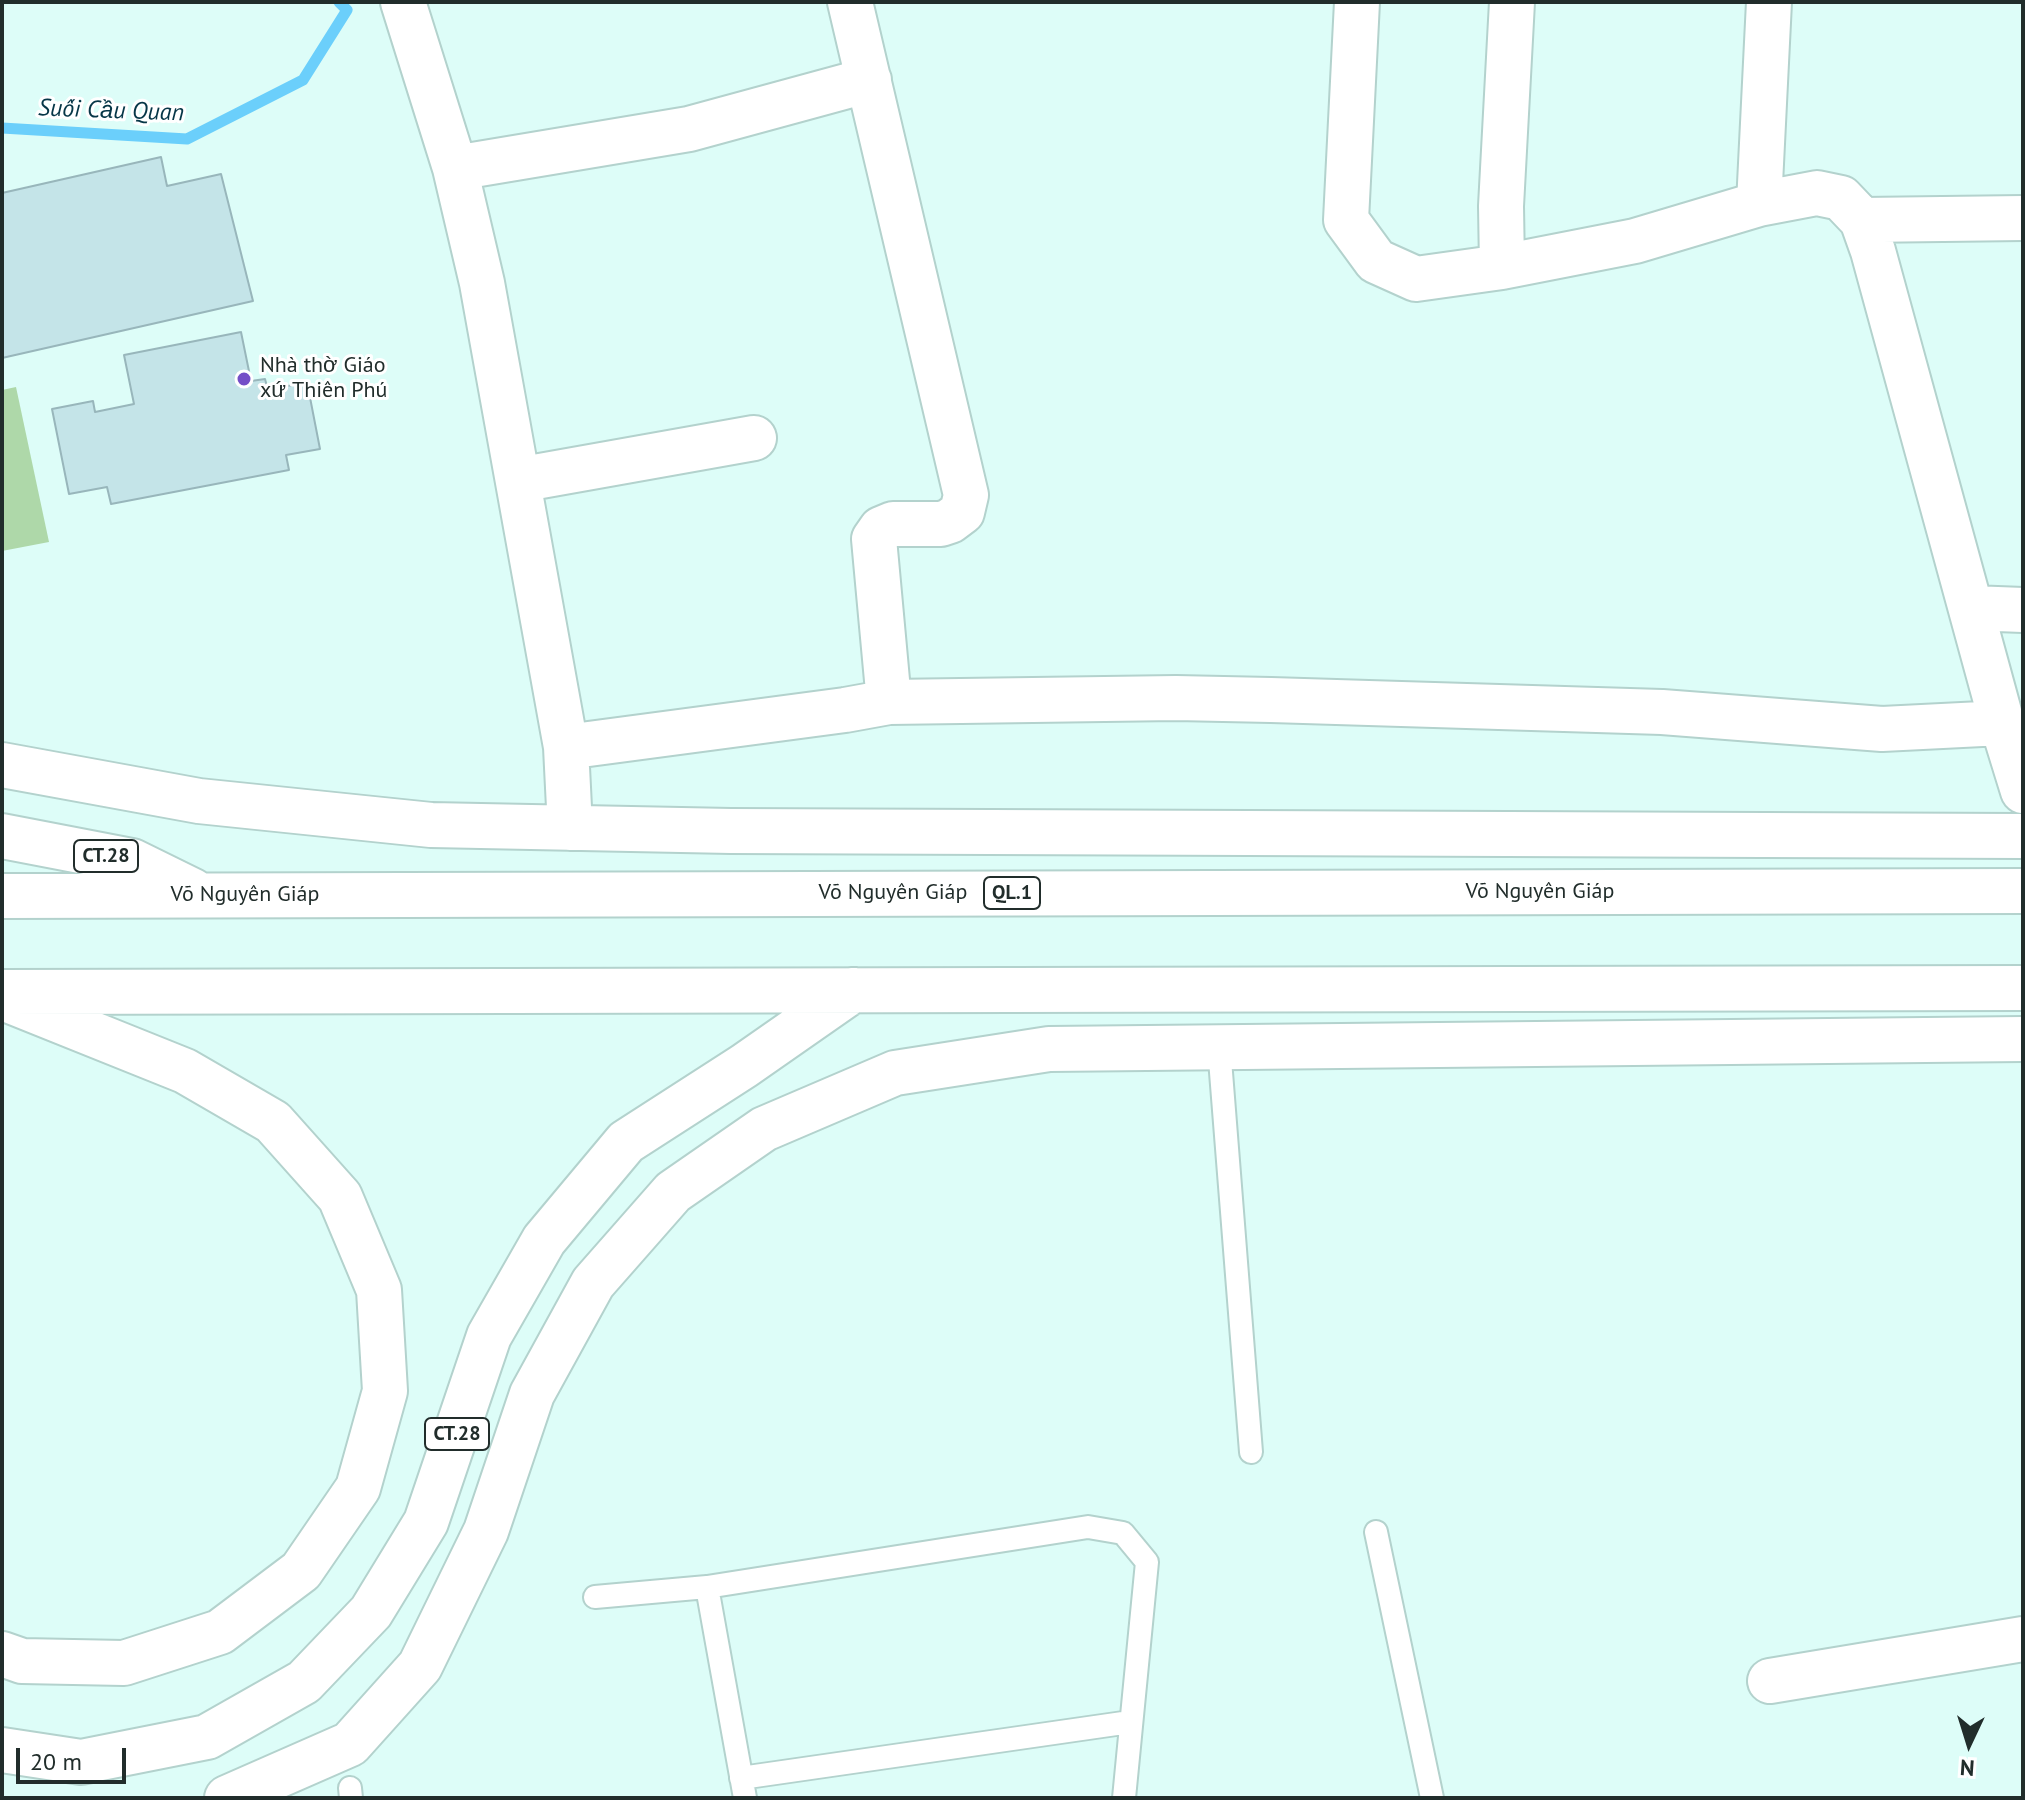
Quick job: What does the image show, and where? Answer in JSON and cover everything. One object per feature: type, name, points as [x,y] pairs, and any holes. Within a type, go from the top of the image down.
[{"type":"main road","points":[[403,2],[455,168],[482,283],[566,747],[570,828]]},
{"type":"main road","points":[[850,2],[966,495],[962,512],[950,521],[941,524],[893,524],[881,529],[874,539],[889,702]]},
{"type":"main road","points":[[1357,2],[1346,220],[1376,261],[1416,279],[1502,267],[1635,241],[1759,204],[1817,193],[1841,198],[1862,220],[2023,791]]},
{"type":"main road","points":[[1502,267],[1501,206],[1512,2]]},
{"type":"main road","points":[[1759,204],[1769,2]]},
{"type":"main road","points":[[455,168],[689,129],[869,80]]},
{"type":"main road","points":[[1862,220],[2023,218]]},
{"type":"main road","points":[[518,480],[754,438]]},
{"type":"main road","points":[[1971,608],[2023,610]]},
{"type":"main road","points":[[566,747],[889,702],[1176,698],[1662,712],[1882,729],[2002,723]]},
{"type":"main road","points":[[2,765],[199,801],[431,825],[762,831],[2023,836]]},
{"type":"main road","name":"CT.28","points":[[2,836],[132,861],[203,895]]},
{"type":"main road","name":"Võ Nguyên Giáp","points":[[2,896],[2023,891]]},
{"type":"main road","points":[[2,994],[2023,988]]},
{"type":"main road","name":"CT.28","points":[[2,1750],[81,1762],[207,1737],[304,1682],[371,1612],[426,1522],[489,1336],[544,1240],[626,1142],[744,1066],[853,990]]},
{"type":"main road","points":[[2,994],[185,1071],[273,1122],[340,1197],[379,1290],[385,1391],[358,1488],[318,1547],[301,1571],[220,1632],[124,1663],[22,1661],[2,1654]]},
{"type":"main road","points":[[227,1798],[350,1744],[420,1666],[486,1531],[532,1394],[593,1283],[673,1192],[764,1129],[895,1073],[1049,1049],[2023,1039]]},
{"type":"main road","points":[[1770,1681],[2023,1639]]},
{"type":"lane","points":[[1219,1047],[1251,1452]]},
{"type":"lane","points":[[595,1597],[707,1587],[1088,1527],[1123,1533],[1147,1562],[1124,1798]]},
{"type":"lane","points":[[1376,1532],[1432,1798]]},
{"type":"lane","points":[[707,1587],[743,1788],[1130,1722]]},
{"type":"green space","points":[[16,387],[49,542],[2,551],[2,390]]},
{"type":"building","points":[[161,157],[167,186],[221,174],[253,301],[2,358],[2,193]]},
{"type":"building","points":[[241,332],[251,381],[265,379],[268,390],[307,382],[320,449],[286,455],[289,470],[111,504],[107,487],[69,494],[52,409],[93,401],[95,412],[134,404],[124,355]]},
{"type":"waterway","name":"Suối Cầu Quan","points":[[2,128],[187,139],[303,80],[347,10],[339,2]]},
{"type":"place","name":"Nhà thờ Giáo xứ Thiên Phú","points":[[244,379]]}]
